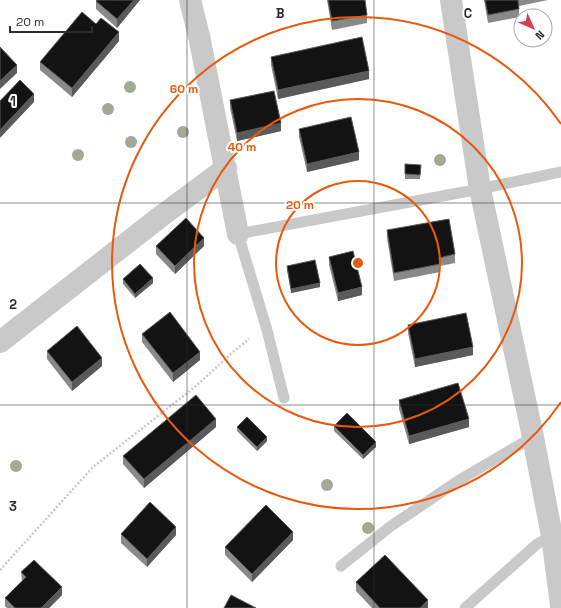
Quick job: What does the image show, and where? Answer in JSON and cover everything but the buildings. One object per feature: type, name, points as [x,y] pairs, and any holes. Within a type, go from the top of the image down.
[{"type":"street","points":[[190,0],[199,36],[238,234]]},
{"type":"street","points":[[451,0],[480,189],[533,437],[552,536],[561,605]]},
{"type":"street","points":[[0,342],[153,222],[226,168]]},
{"type":"lane","points":[[284,398],[267,330],[238,234],[480,189],[561,172]]},
{"type":"lane","points":[[341,566],[391,526],[458,481],[533,437]]},
{"type":"lane","points":[[465,608],[532,548],[552,536]]},
{"type":"path","points":[[0,570],[93,467],[196,386],[254,335],[267,330]]}]
